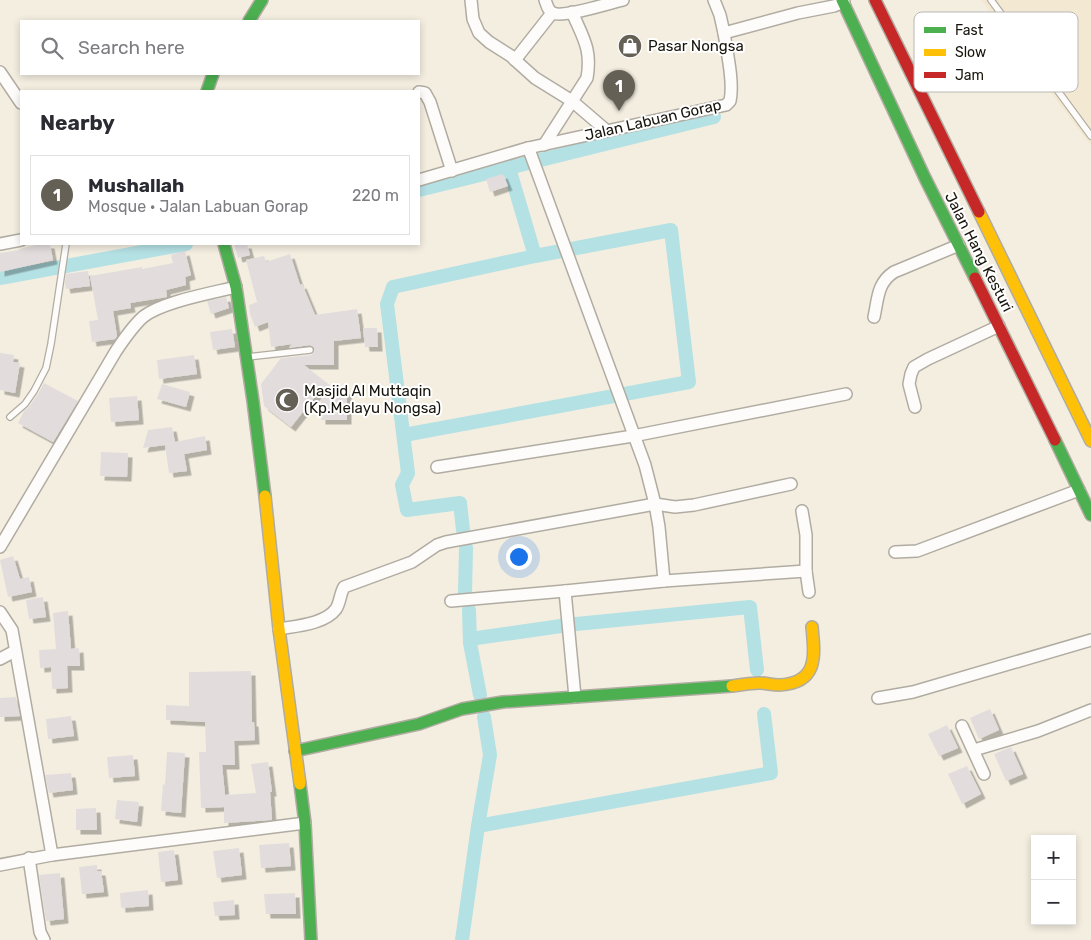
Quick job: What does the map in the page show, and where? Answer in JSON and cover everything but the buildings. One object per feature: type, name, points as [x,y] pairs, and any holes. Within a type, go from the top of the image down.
[{"type":"street","points":[[471,0],[474,19],[479,33],[511,56],[535,78],[572,101],[607,131]]},
{"type":"street","points":[[545,0],[548,9],[552,13],[562,14],[621,0]]},
{"type":"street","points":[[714,0],[724,33],[834,6],[843,1]]},
{"type":"street","name":"Jalan Hang Kesturi","points":[[876,0],[914,78]]},
{"type":"street","name":"Jalan Hang Kesturi","points":[[843,1],[925,178],[1091,515]]},
{"type":"street","points":[[249,20],[258,2]]},
{"type":"street","points":[[544,145],[587,78],[589,65],[588,48],[572,12]]},
{"type":"street","points":[[514,60],[552,13]]},
{"type":"street","name":"Jalan Labuan Gorap","points":[[420,180],[452,170],[529,152],[544,145],[726,105],[730,101],[731,90],[724,33]]},
{"type":"street","points":[[0,72],[20,102]]},
{"type":"street","points":[[207,90],[213,75]]},
{"type":"street","points":[[420,92],[425,93],[430,102],[452,170]]},
{"type":"street","name":"Jalan Hang Kesturi","points":[[921,92],[1091,440]]},
{"type":"street","points":[[529,152],[644,465],[656,504],[664,581]]},
{"type":"street","points":[[0,244],[20,240]]},
{"type":"street","points":[[224,245],[236,287],[269,526],[279,629],[305,822],[312,940]]},
{"type":"street","points":[[874,317],[880,286],[887,276],[958,245]]},
{"type":"street","points":[[0,547],[116,351],[133,327],[148,313],[161,307],[236,287]]},
{"type":"street","points":[[915,407],[909,384],[914,368],[928,358],[999,326]]},
{"type":"street","points":[[437,467],[633,436],[846,394]]},
{"type":"street","points":[[279,629],[322,620],[337,608],[340,593],[344,587],[412,562],[436,545],[446,542],[656,504],[675,507],[694,504],[791,484]]},
{"type":"street","points":[[895,552],[917,551],[933,546],[1078,490]]},
{"type":"street","points":[[802,511],[806,535],[806,572],[809,592]]},
{"type":"street","points":[[451,601],[664,581],[806,572]]},
{"type":"street","points":[[566,591],[575,697]]},
{"type":"street","points":[[0,612],[12,630],[52,855]]},
{"type":"street","points":[[295,751],[419,724],[462,709],[503,702],[762,683],[787,684],[805,676],[812,668],[814,656],[812,627]]},
{"type":"street","points":[[878,698],[913,692],[1091,640]]},
{"type":"street","points":[[0,659],[15,651]]},
{"type":"street","points":[[974,750],[1038,732],[1091,710]]},
{"type":"street","points":[[962,726],[984,774]]},
{"type":"street","points":[[0,865],[29,858],[305,822]]},
{"type":"street","points":[[29,858],[40,932],[44,940]]},
{"type":"lane","points":[[991,0],[1000,12]]},
{"type":"lane","points":[[1059,92],[1091,136]]},
{"type":"lane","points":[[10,416],[25,404],[46,368],[66,245]]},
{"type":"lane","points":[[246,357],[310,350]]},
{"type":"shaded area","points":[[981,0],[1091,0],[1091,146],[1050,92],[1078,92],[1078,12],[990,12]]},
{"type":"waterway","points":[[420,190],[714,117]]},
{"type":"waterway","points":[[463,530],[460,503],[407,510],[402,485],[408,473],[387,304],[393,287],[535,256],[509,168]]},
{"type":"waterway","points":[[404,435],[689,382],[671,230],[535,256]]},
{"type":"waterway","points":[[0,278],[181,245]]},
{"type":"waterway","points":[[465,594],[466,548]]},
{"type":"waterway","points":[[576,624],[750,607],[757,670]]},
{"type":"waterway","points":[[469,610],[470,643],[480,695]]},
{"type":"waterway","points":[[470,639],[561,626]]},
{"type":"waterway","points":[[478,826],[771,773],[764,714]]},
{"type":"waterway","points":[[462,940],[490,755],[484,717]]},
{"type":"traffic: fast","points":[[250,20],[262,0]]},
{"type":"traffic: fast","points":[[842,0],[925,178],[975,278]]},
{"type":"traffic: fast","points":[[207,90],[213,75]]},
{"type":"traffic: fast","points":[[224,245],[236,287],[265,496]]},
{"type":"traffic: fast","points":[[1055,440],[1091,515]]},
{"type":"traffic: fast","points":[[295,751],[419,724],[462,709],[503,702],[732,686]]},
{"type":"traffic: fast","points":[[300,784],[305,823],[311,940]]},
{"type":"traffic: slow","points":[[979,212],[1091,441]]},
{"type":"traffic: slow","points":[[265,496],[279,629],[300,784]]},
{"type":"traffic: slow","points":[[732,686],[759,683],[779,685],[801,679],[807,674],[813,658],[812,627]]},
{"type":"traffic: jam","points":[[875,0],[914,80]]},
{"type":"traffic: jam","points":[[920,92],[979,212]]},
{"type":"traffic: jam","points":[[975,278],[1055,440]]},
{"type":"place","name":"Pasar Nongsa","points":[[630,46]]},
{"type":"place","name":"Mushallah","points":[[619,111]]},
{"type":"place","name":"Masjid Al Muttaqin (Kp.Melayu Nongsa)","points":[[287,400]]}]
